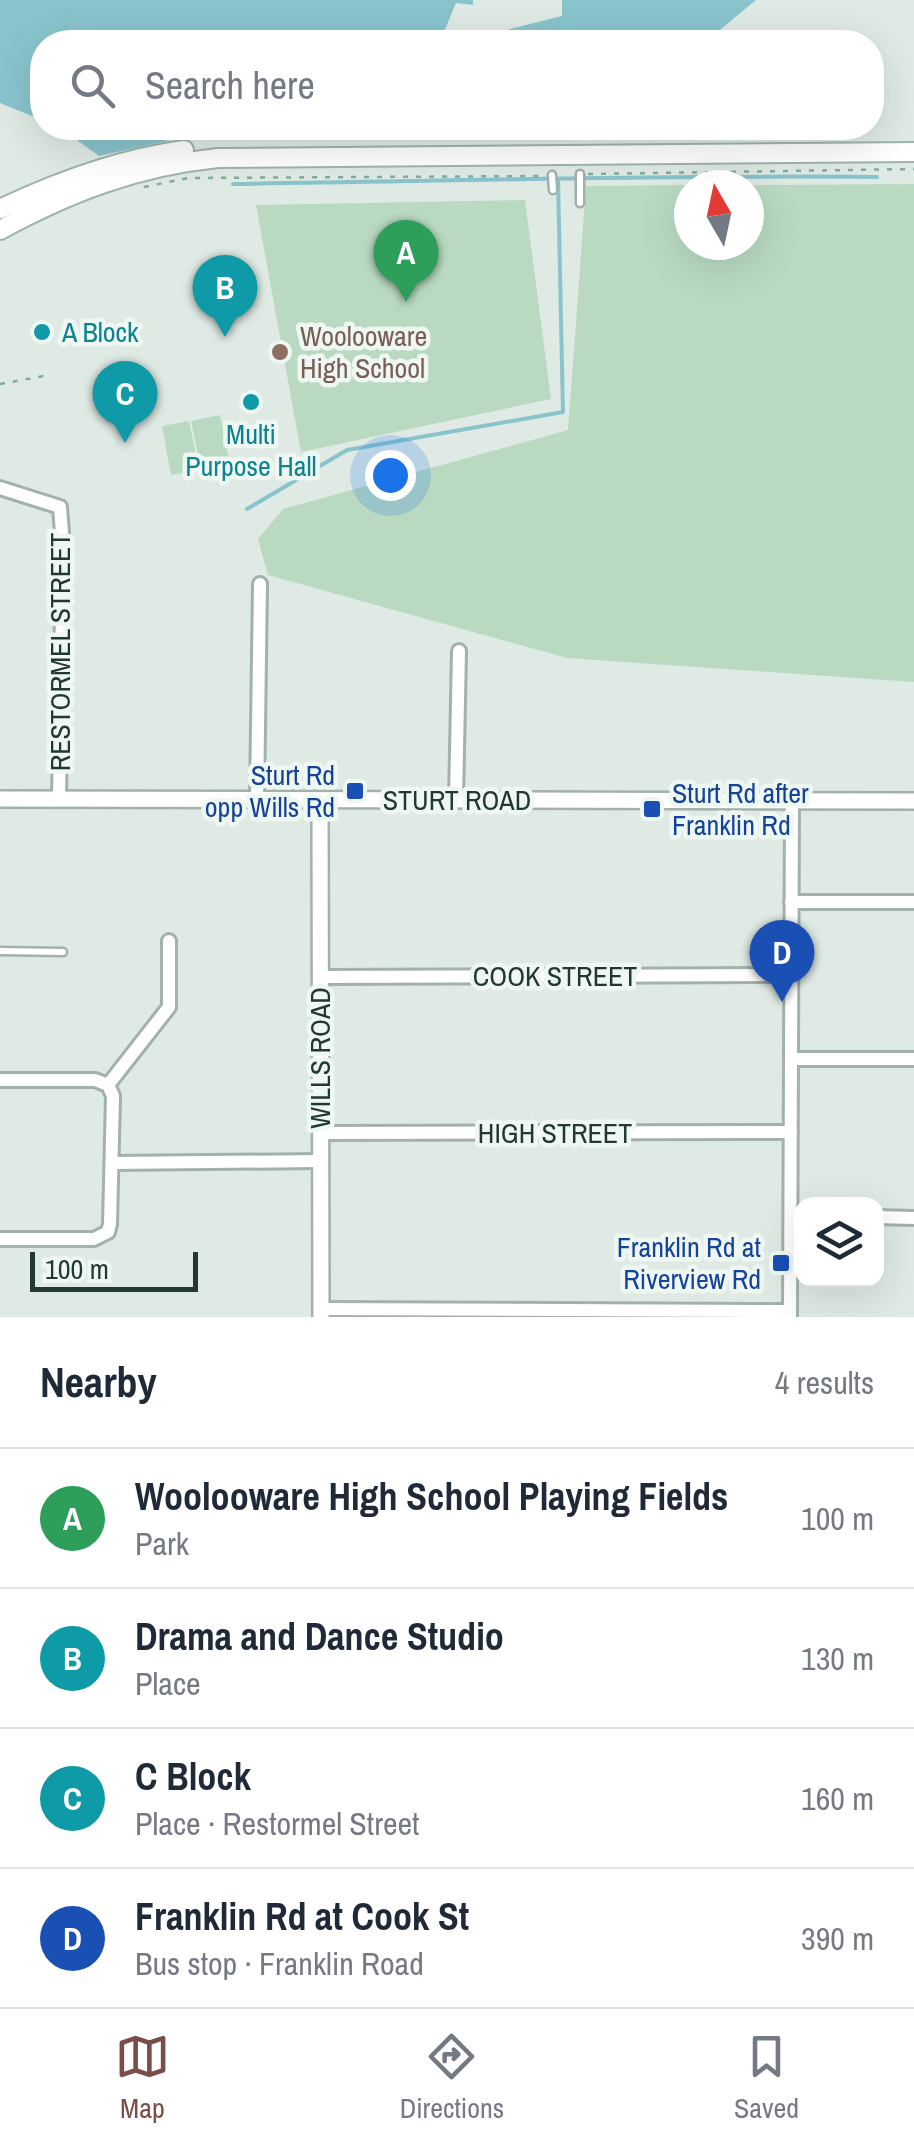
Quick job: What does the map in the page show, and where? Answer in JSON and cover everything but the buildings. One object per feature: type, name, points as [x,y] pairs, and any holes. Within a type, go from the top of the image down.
[{"type":"main road","points":[[0,210],[55,184],[123,162],[221,146],[914,142]]},
{"type":"main road","points":[[0,230],[58,199],[110,179],[166,165],[218,158],[914,152]]},
{"type":"street","name":"RESTORMEL STREET","points":[[0,488],[60,506],[64,546],[59,799]]},
{"type":"street","points":[[258,800],[260,584]]},
{"type":"street","points":[[456,800],[459,650]]},
{"type":"street","name":"STURT ROAD","points":[[0,799],[914,801]]},
{"type":"street","name":"WILLS ROAD","points":[[320,800],[321,1313]]},
{"type":"street","points":[[792,800],[791,1132],[795,1197]]},
{"type":"street","points":[[791,902],[914,902]]},
{"type":"street","points":[[108,1085],[170,1007],[169,941]]},
{"type":"street","name":"COOK STREET","points":[[320,977],[791,974]]},
{"type":"street","points":[[791,1059],[914,1060]]},
{"type":"street","points":[[0,1080],[95,1080],[108,1085],[113,1096],[110,1224],[102,1236],[0,1238]]},
{"type":"street","name":"HIGH STREET","points":[[320,1134],[791,1132]]},
{"type":"street","points":[[112,1163],[320,1161]]},
{"type":"street","points":[[884,1217],[914,1218]]},
{"type":"street","points":[[321,1313],[790,1314],[794,1249]]},
{"type":"lane","points":[[580,178],[580,203]]},
{"type":"lane","points":[[0,951],[63,952]]},
{"type":"path","points":[[580,178],[914,169]]},
{"type":"path","points":[[138,188],[188,178],[553,181]]},
{"type":"path","points":[[0,384],[50,375]]},
{"type":"green space","points":[[914,184],[914,682],[567,658],[268,575],[258,539],[283,509],[568,430],[586,186],[674,185],[674,260],[764,260],[764,185]]},
{"type":"green space","points":[[525,200],[551,399],[301,452],[256,205]]},
{"type":"green space","points":[[220,415],[230,465],[201,470],[191,421]]},
{"type":"green space","points":[[189,421],[199,470],[171,475],[162,426]]},
{"type":"water","points":[[0,0],[473,0],[473,5],[456,3],[445,30],[30,30],[30,115],[0,103]]},
{"type":"water","points":[[562,0],[756,0],[720,30],[509,30],[562,16]]},
{"type":"water","points":[[77,140],[171,140],[99,156]]},
{"type":"waterway","points":[[233,184],[877,177]]},
{"type":"waterway","points":[[247,509],[347,450],[563,412],[558,179]]},
{"type":"place","name":"Woolooware High School Playing Fields","points":[[406,302]]},
{"type":"place","name":"A Block","points":[[42,332]]},
{"type":"place","name":"Drama and Dance Studio","points":[[225,337]]},
{"type":"place","name":"Woolooware High School","points":[[280,352]]},
{"type":"place","name":"Multi Purpose Hall","points":[[251,402]]},
{"type":"place","name":"C Block","points":[[125,443]]},
{"type":"place","name":"Sturt Rd opp Wills Rd","points":[[355,791]]},
{"type":"place","name":"Sturt Rd after Franklin Rd","points":[[652,809]]},
{"type":"place","name":"Franklin Rd at Cook St","points":[[782,1002]]},
{"type":"place","name":"Franklin Rd at Riverview Rd","points":[[781,1263]]}]
